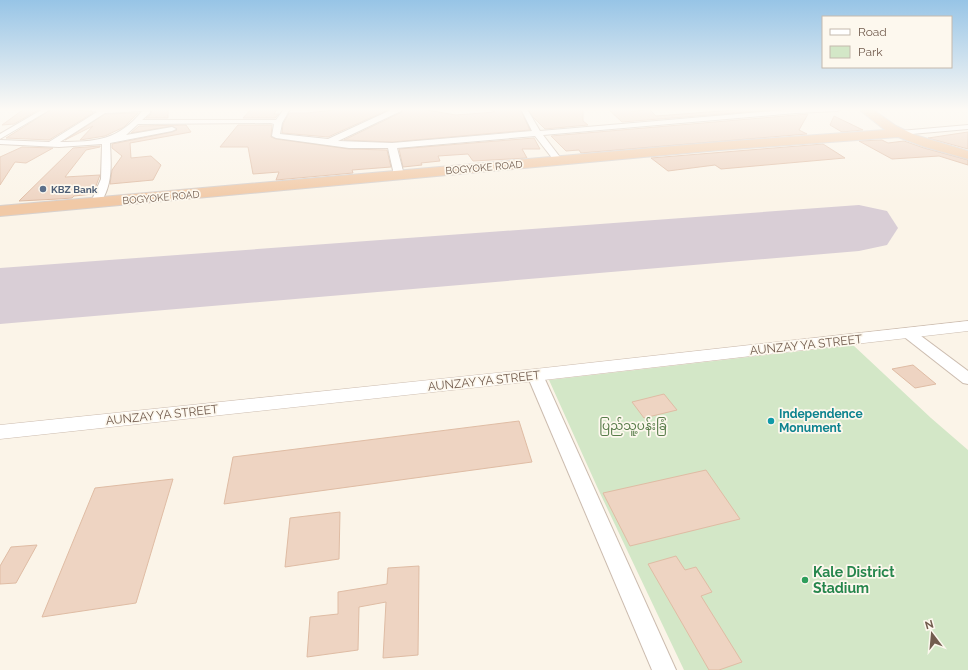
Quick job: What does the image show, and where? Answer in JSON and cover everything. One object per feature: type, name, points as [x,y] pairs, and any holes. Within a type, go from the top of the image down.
[{"type":"highway","name":"BOGYOKE ROAD","points":[[0,211],[559,161],[812,140]]},
{"type":"highway","points":[[919,140],[968,155]]},
{"type":"street","points":[[52,144],[57,140]]},
{"type":"street","points":[[0,142],[65,144],[110,140]]},
{"type":"street","points":[[313,140],[349,145],[392,146],[456,140]]},
{"type":"street","points":[[543,140],[559,161]]},
{"type":"street","points":[[96,202],[104,189],[107,175],[106,141]]},
{"type":"street","points":[[392,146],[399,175]]},
{"type":"street","name":"AUNZAY YA STREET","points":[[0,432],[535,375],[908,333],[966,328]]},
{"type":"street","points":[[908,333],[968,379]]},
{"type":"street","points":[[535,375],[664,670]]},
{"type":"green space","name":"Kale District Stadium","points":[[853,345],[931,418],[968,450],[968,670],[684,670],[599,491],[549,380]]},
{"type":"building","points":[[131,140],[145,140],[130,143],[131,158],[151,156],[161,165],[153,180],[110,184],[112,170],[122,156],[112,148],[112,144]]},
{"type":"building","points":[[226,140],[285,140],[349,149],[387,150],[391,167],[352,170],[353,173],[276,180],[279,172],[253,174],[248,147],[220,147]]},
{"type":"building","points":[[350,140],[412,140],[392,142]]},
{"type":"building","points":[[506,140],[535,140],[540,149],[522,149],[527,158],[473,161],[468,154],[438,156],[440,161],[403,167],[399,149]]},
{"type":"building","points":[[555,140],[732,140],[581,153],[579,150],[566,151]]},
{"type":"building","points":[[883,140],[888,143],[904,141],[968,160],[968,165],[939,156],[892,159],[859,141]]},
{"type":"building","points":[[936,140],[968,140],[968,149]]},
{"type":"building","points":[[823,144],[845,158],[721,169],[715,165],[668,171],[651,158]]},
{"type":"building","points":[[100,146],[86,150],[65,177],[100,175],[93,194],[74,196],[72,198],[19,201],[73,148]]},
{"type":"building","points":[[22,147],[53,148],[26,163],[15,162],[0,185],[0,157]]},
{"type":"building","points":[[913,365],[936,384],[915,388],[892,369]]},
{"type":"building","points":[[664,394],[677,410],[644,418],[632,402]]},
{"type":"building","points":[[519,421],[532,462],[224,504],[233,457]]},
{"type":"building","points":[[706,470],[740,519],[630,546],[603,493]]},
{"type":"building","points":[[173,479],[136,603],[42,617],[95,488]]},
{"type":"building","points":[[340,512],[339,559],[285,567],[290,518]]},
{"type":"building","points":[[37,545],[16,583],[0,584],[0,566],[11,547]]},
{"type":"building","points":[[676,556],[685,570],[696,567],[712,592],[701,596],[742,662],[719,670],[709,670],[648,564]]},
{"type":"building","points":[[419,566],[418,655],[383,658],[386,602],[359,607],[358,650],[307,657],[310,617],[338,614],[338,592],[387,584],[388,568]]},
{"type":"runway","points":[[0,296],[859,228]]},
{"type":"place","name":"KBZ Bank","points":[[43,189]]},
{"type":"place","name":"Independence Monument","points":[[771,421]]},
{"type":"place","name":"Kale District Stadium","points":[[805,580]]},
{"type":"park label","name":"ပြည်သူ့ပန်းခြံ","points":[[633,426]]}]
